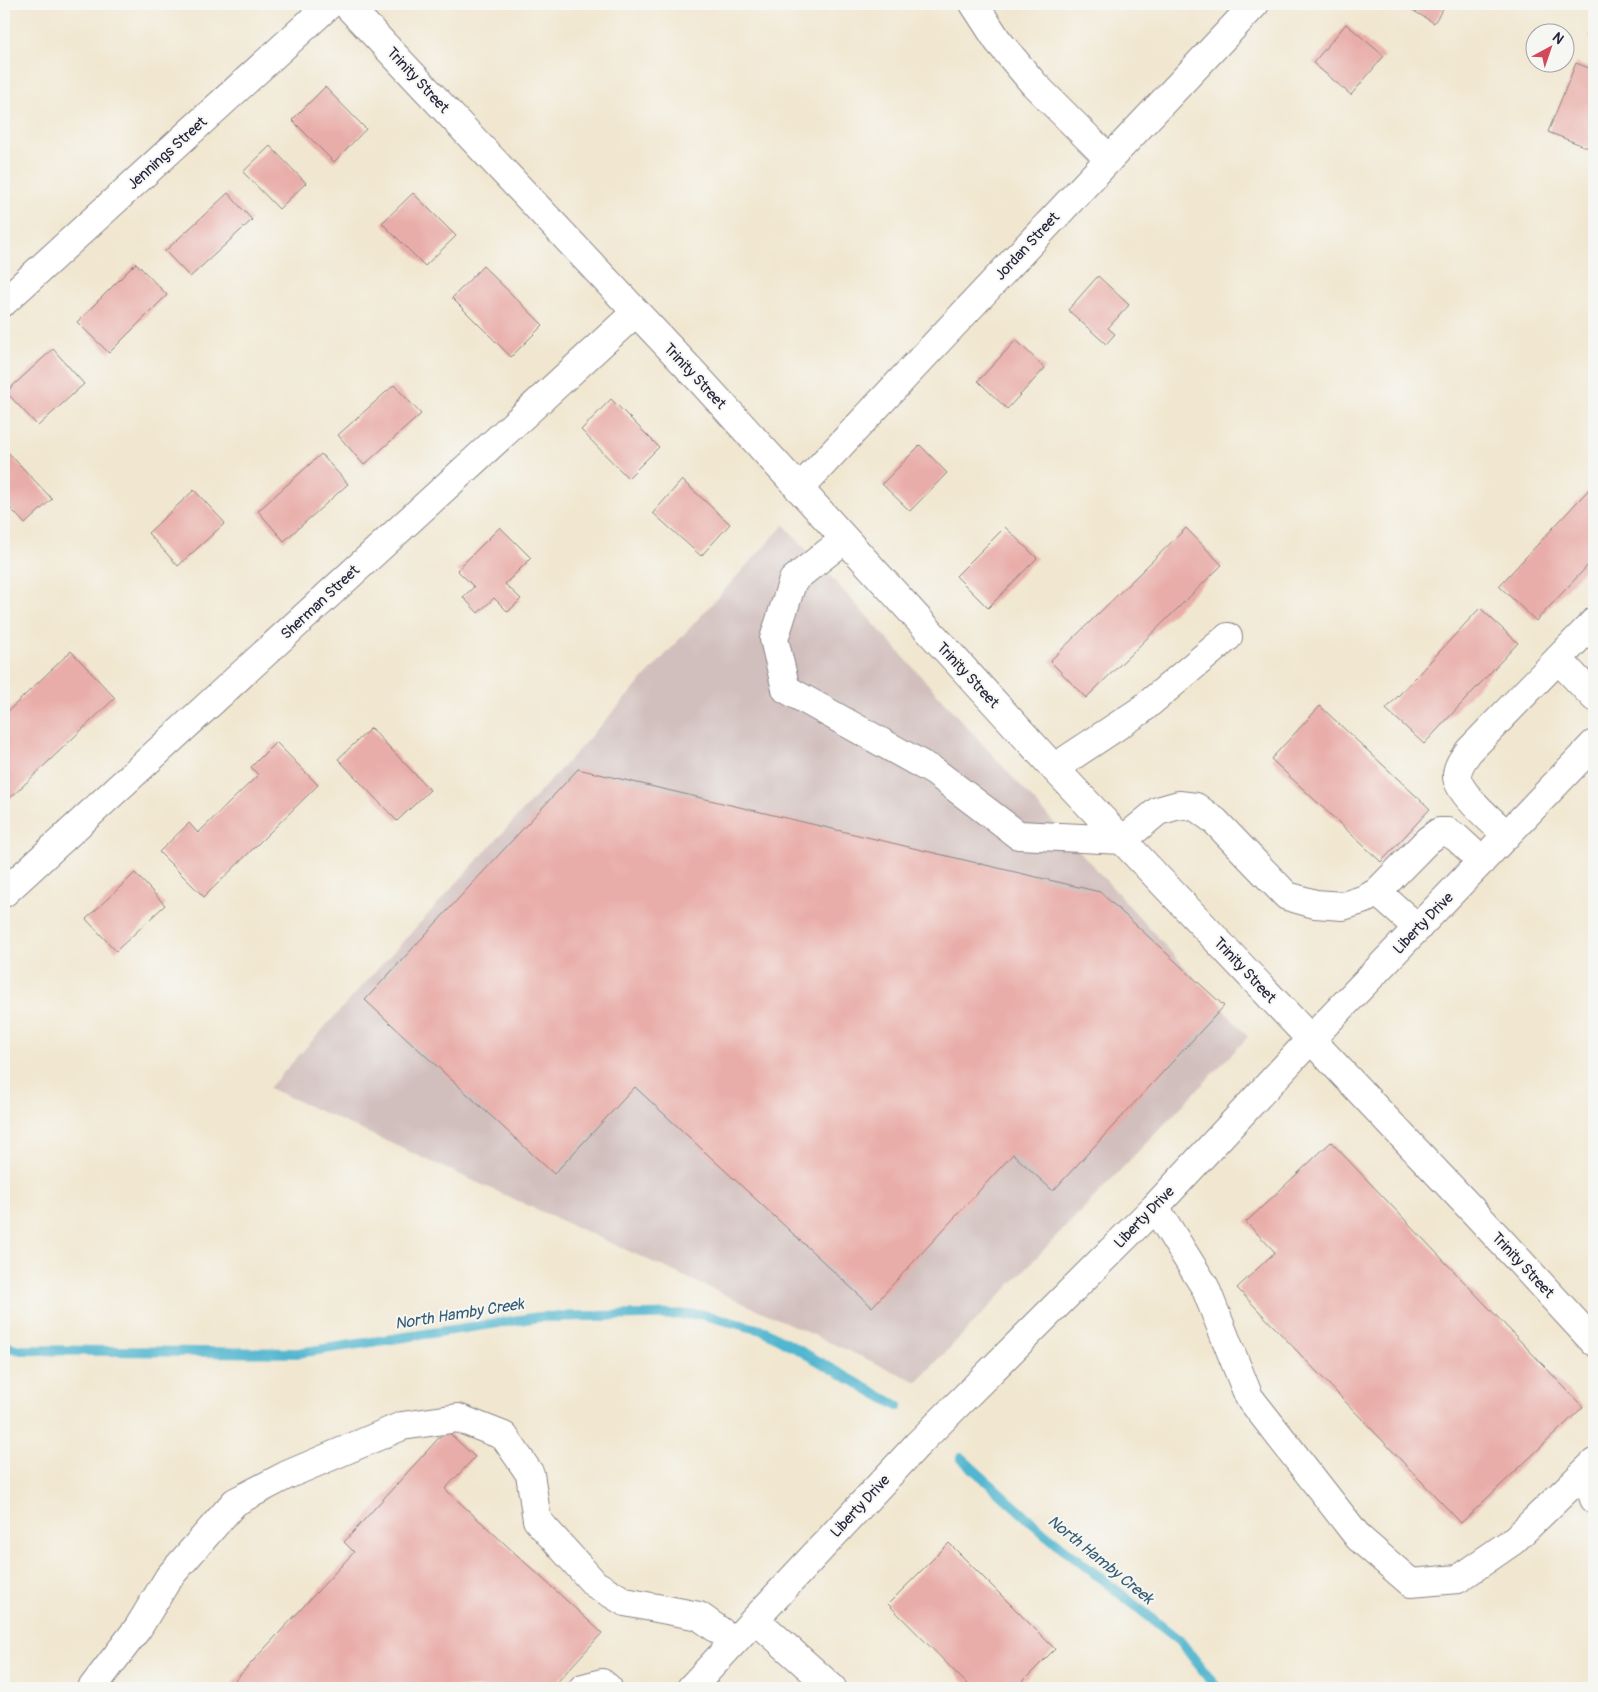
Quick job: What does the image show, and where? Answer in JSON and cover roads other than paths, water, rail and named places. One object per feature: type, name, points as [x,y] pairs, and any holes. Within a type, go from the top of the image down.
[{"type":"street","name":"Jennings Street","points":[[4,302],[330,4]]},
{"type":"street","name":"Trinity Street","points":[[346,4],[636,312],[1054,768],[1477,1215],[1594,1342]]},
{"type":"street","points":[[974,4],[998,41],[1034,84],[1109,159]]},
{"type":"street","name":"Jordan Street","points":[[799,489],[1255,4]]},
{"type":"street","name":"Sherman Street","points":[[4,893],[636,312]]},
{"type":"street","points":[[845,539],[792,580],[774,639],[786,689],[935,772],[1018,835],[1123,840],[1158,811],[1179,805],[1196,807],[1215,821],[1287,896],[1315,904],[1343,906],[1365,899],[1377,892],[1428,840],[1440,832],[1448,832],[1482,861]]},
{"type":"street","points":[[1507,836],[1464,793],[1456,777],[1459,764],[1469,751],[1594,622]]},
{"type":"street","points":[[1054,768],[1140,711],[1228,637]]},
{"type":"street","points":[[1558,659],[1594,697]]},
{"type":"street","name":"Liberty Drive","points":[[691,1688],[917,1445],[1155,1207],[1310,1040],[1594,744]]},
{"type":"street","points":[[1377,892],[1418,928]]},
{"type":"street","points":[[1155,1207],[1205,1287],[1249,1397],[1359,1538],[1411,1583],[1458,1579],[1513,1541],[1590,1467]]},
{"type":"street","points":[[92,1688],[138,1628],[169,1577],[235,1502],[287,1475],[402,1426],[458,1418],[504,1436],[530,1474],[537,1520],[595,1584],[625,1602],[699,1616],[734,1641]]},
{"type":"street","points":[[1590,1467],[1594,1499]]},
{"type":"street","points":[[755,1619],[832,1688]]},
{"type":"street","points":[[583,1688],[602,1683],[608,1688]]},
{"type":"waterway","name":"North Hamby Creek","points":[[4,1346],[21,1350],[298,1353],[539,1317],[700,1314],[765,1331],[898,1406]]},
{"type":"waterway","name":"North Hamby Creek","points":[[961,1458],[1045,1534],[1180,1641],[1217,1688]]}]
